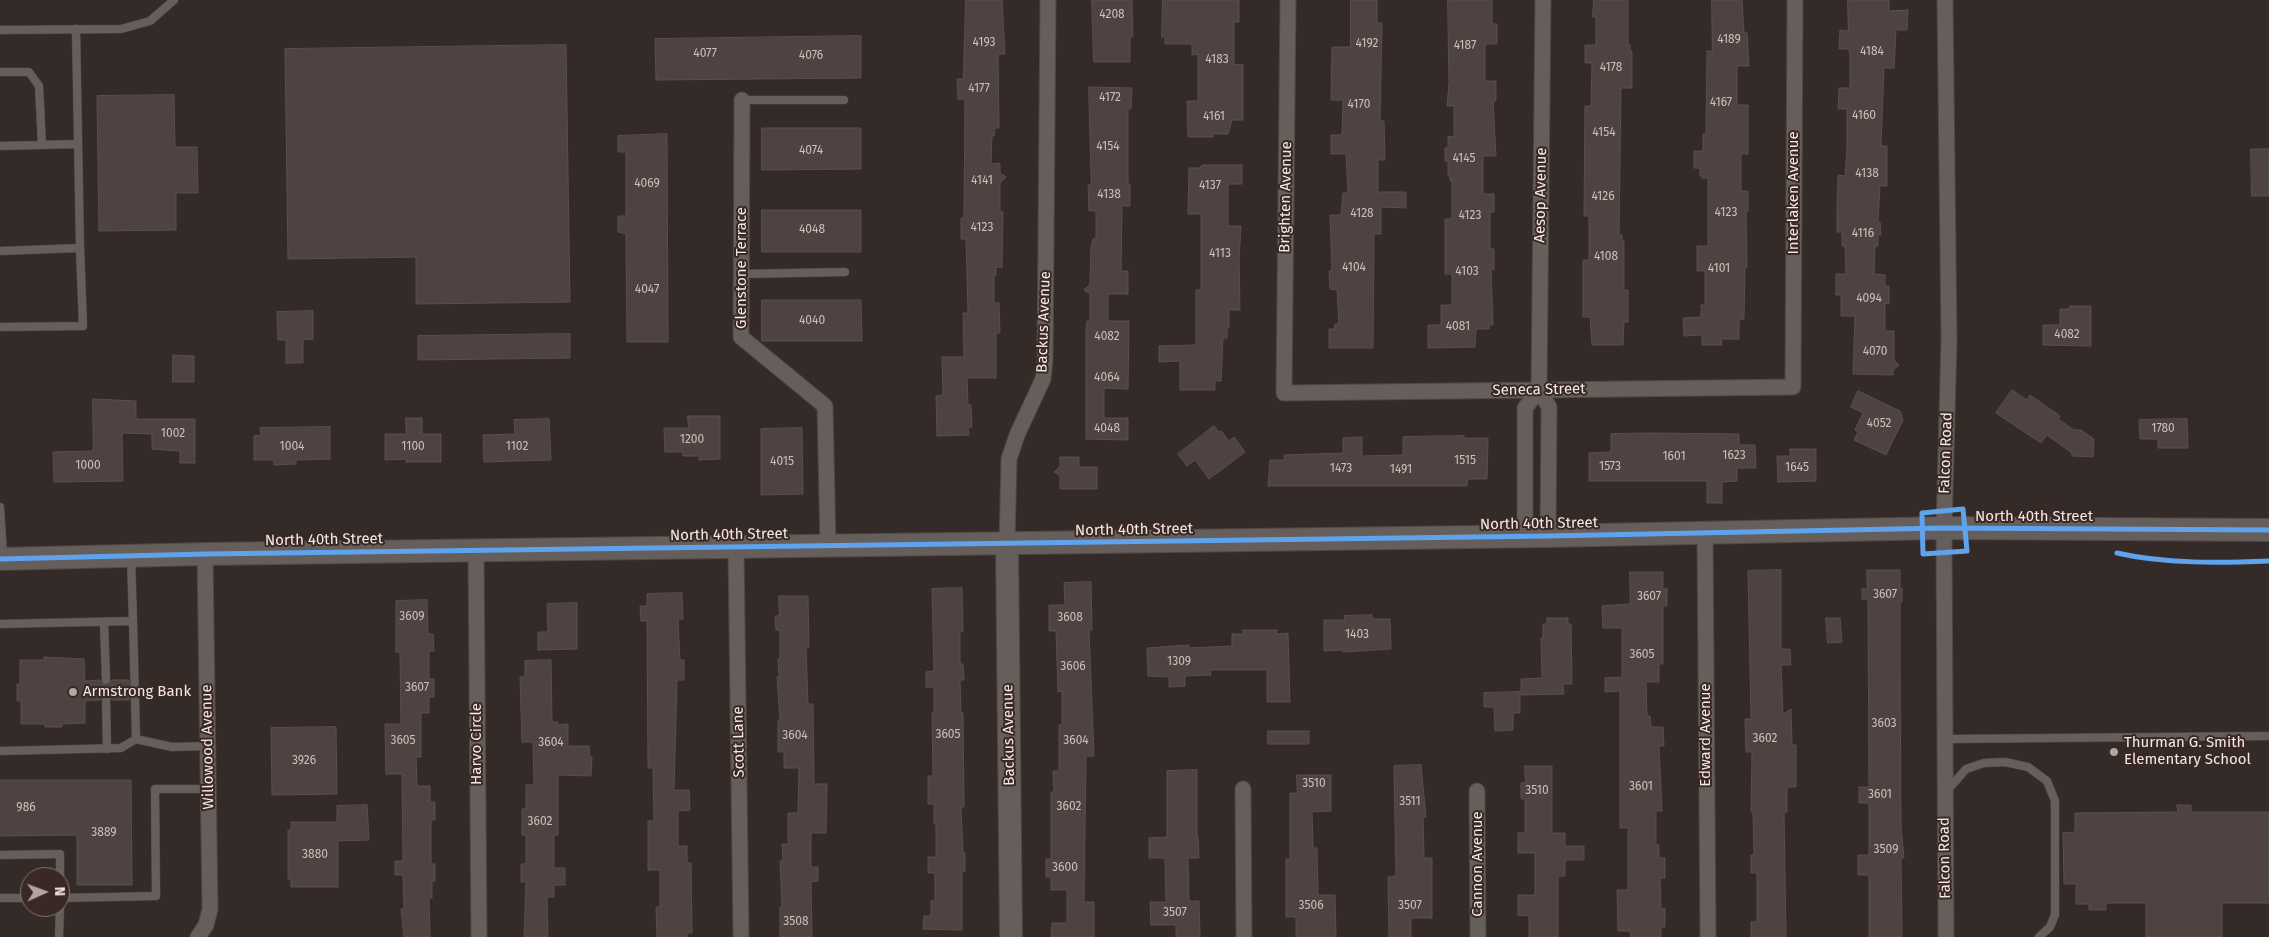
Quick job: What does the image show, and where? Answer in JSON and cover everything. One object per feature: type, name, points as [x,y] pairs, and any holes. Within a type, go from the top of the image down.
[{"type":"street","name":"Backus Avenue","points":[[1011,937],[1007,544],[1009,459],[1017,435],[1043,380],[1045,360],[1048,0]]},
{"type":"street","name":"Brighten Avenue","points":[[1284,393],[1288,0]]},
{"type":"street","name":"Aesop Avenue","points":[[1543,0],[1539,390],[1549,406],[1548,536]]},
{"type":"street","name":"Interlaken Avenue","points":[[1793,387],[1795,0]]},
{"type":"street","name":"Falcon Road","points":[[1945,0],[1949,340],[1944,528],[1946,739],[1944,794],[1949,934]]},
{"type":"street","name":"Glenstone Terrace","points":[[742,100],[741,338],[825,406],[828,546]]},
{"type":"street","name":"Seneca Street","points":[[1284,393],[1793,387]]},
{"type":"street","points":[[1525,537],[1526,408],[1539,390]]},
{"type":"street","name":"North 40th Street","points":[[1,559],[476,550],[1525,537],[1944,528],[2269,530]]},
{"type":"street","name":"Edward Avenue","points":[[1705,533],[1708,937]]},
{"type":"street","name":"Scott Lane","points":[[736,547],[741,937]]},
{"type":"street","name":"Harvo Circle","points":[[476,550],[479,937]]},
{"type":"street","name":"Willowood Avenue","points":[[198,937],[206,925],[210,909],[205,554]]},
{"type":"street","points":[[1243,789],[1244,937]]},
{"type":"street","name":"Cannon Avenue","points":[[1477,792],[1478,937]]},
{"type":"lane","points":[[0,30],[121,28],[137,26],[150,21],[174,0]]},
{"type":"lane","points":[[0,327],[83,326],[77,144],[76,29]]},
{"type":"lane","points":[[0,72],[29,72],[39,86],[42,145]]},
{"type":"lane","points":[[742,100],[844,100]]},
{"type":"lane","points":[[0,146],[77,144]]},
{"type":"lane","points":[[0,251],[80,248]]},
{"type":"lane","points":[[742,274],[844,272]]},
{"type":"lane","points":[[0,507],[1,559]]},
{"type":"lane","points":[[131,556],[136,739]]},
{"type":"lane","points":[[0,624],[133,621]]},
{"type":"lane","points":[[104,622],[106,680]]},
{"type":"lane","points":[[106,700],[107,749]]},
{"type":"lane","points":[[1946,739],[2269,736]]},
{"type":"lane","points":[[0,751],[121,748],[136,739],[172,747],[207,746]]},
{"type":"lane","points":[[1944,794],[1966,769],[1984,763],[2005,762],[2028,766],[2047,781],[2055,801],[2055,915],[2050,927],[2039,937]]},
{"type":"lane","points":[[70,898],[156,896],[155,789],[208,789]]},
{"type":"lane","points":[[0,856],[60,854],[60,867]]},
{"type":"lane","points":[[0,898],[20,898]]},
{"type":"lane","points":[[59,937],[60,917]]},
{"type":"building","points":[[966,0],[1002,0],[1005,54],[998,54],[999,128],[995,128],[994,136],[992,136],[991,164],[1000,163],[1000,173],[1006,177],[1000,183],[1000,212],[1003,212],[1002,268],[996,267],[996,275],[994,275],[994,303],[999,303],[1000,333],[996,333],[996,378],[967,378],[968,405],[971,405],[972,427],[968,427],[969,435],[937,436],[936,396],[943,395],[942,357],[964,357],[963,313],[968,313],[966,239],[961,239],[961,218],[964,218],[965,99],[958,99],[957,79],[963,79]]},
{"type":"building","points":[[1092,0],[1132,0],[1133,37],[1130,37],[1130,62],[1094,62]]},
{"type":"building","points":[[1163,0],[1239,0],[1239,22],[1234,22],[1234,64],[1243,65],[1243,120],[1232,120],[1228,134],[1213,134],[1213,137],[1188,137],[1187,101],[1198,101],[1198,54],[1192,55],[1192,44],[1165,44],[1165,37],[1162,37]]},
{"type":"building","points":[[1351,0],[1377,0],[1377,23],[1382,23],[1380,121],[1384,121],[1385,160],[1378,160],[1378,192],[1406,192],[1406,208],[1381,207],[1381,234],[1374,234],[1373,348],[1329,348],[1329,329],[1334,329],[1335,324],[1339,324],[1337,290],[1330,289],[1329,271],[1332,271],[1330,215],[1341,215],[1343,193],[1348,193],[1346,154],[1331,154],[1331,135],[1342,135],[1343,100],[1331,100],[1332,47],[1350,47]]},
{"type":"building","points":[[1448,0],[1492,0],[1492,24],[1497,24],[1497,44],[1485,44],[1485,81],[1496,81],[1496,101],[1493,101],[1496,156],[1483,156],[1483,194],[1494,194],[1494,212],[1490,212],[1490,249],[1494,249],[1494,270],[1491,269],[1493,325],[1489,325],[1489,329],[1476,329],[1475,347],[1428,348],[1428,325],[1441,325],[1441,305],[1452,305],[1452,274],[1445,274],[1445,219],[1452,219],[1452,181],[1450,181],[1450,176],[1448,176],[1448,161],[1445,161],[1445,148],[1448,148],[1448,136],[1454,137],[1454,106],[1447,106],[1449,83]]},
{"type":"building","points":[[1594,0],[1628,0],[1628,45],[1630,45],[1630,51],[1632,51],[1632,88],[1621,88],[1619,235],[1622,235],[1622,241],[1624,241],[1624,290],[1628,290],[1628,322],[1624,322],[1623,345],[1592,345],[1590,317],[1583,317],[1583,260],[1589,260],[1589,216],[1584,216],[1585,106],[1591,106],[1592,63],[1585,63],[1585,45],[1596,45],[1596,17],[1593,17]]},
{"type":"building","points":[[1712,0],[1742,0],[1744,33],[1747,33],[1749,66],[1737,66],[1737,105],[1748,105],[1748,154],[1741,154],[1741,191],[1748,191],[1748,211],[1746,211],[1747,267],[1745,267],[1744,319],[1739,320],[1739,339],[1721,339],[1722,345],[1702,345],[1702,335],[1684,336],[1683,318],[1701,317],[1701,305],[1705,305],[1705,271],[1697,271],[1697,246],[1708,246],[1708,178],[1700,176],[1700,168],[1694,168],[1694,151],[1703,151],[1703,134],[1706,134],[1707,51],[1712,51]]},
{"type":"building","points":[[1848,0],[1889,0],[1889,11],[1908,10],[1907,30],[1896,30],[1894,68],[1884,68],[1881,146],[1887,146],[1887,186],[1880,186],[1878,222],[1880,222],[1881,235],[1878,235],[1878,246],[1875,246],[1874,274],[1885,275],[1885,286],[1889,286],[1889,304],[1885,303],[1885,331],[1894,331],[1894,360],[1899,365],[1893,370],[1893,375],[1853,374],[1855,316],[1841,316],[1841,295],[1836,295],[1836,274],[1846,274],[1845,246],[1842,246],[1842,232],[1837,232],[1837,210],[1838,175],[1845,176],[1847,149],[1847,109],[1838,109],[1839,88],[1850,88],[1849,49],[1839,49],[1840,30],[1848,31]]},
{"type":"building","points":[[861,36],[861,78],[656,80],[655,39]]},
{"type":"building","points":[[566,45],[570,302],[416,304],[416,257],[288,259],[285,49]]},
{"type":"building","points":[[1089,87],[1132,88],[1131,109],[1128,109],[1128,184],[1130,184],[1130,206],[1122,206],[1121,271],[1128,271],[1128,294],[1108,294],[1108,321],[1129,321],[1128,389],[1104,388],[1104,418],[1128,418],[1128,440],[1086,439],[1086,331],[1087,321],[1090,321],[1090,294],[1084,290],[1090,284],[1091,247],[1093,239],[1096,238],[1096,211],[1089,211],[1088,185],[1091,185]]},
{"type":"building","points":[[174,95],[175,147],[197,147],[198,193],[176,193],[176,230],[99,231],[97,96]]},
{"type":"building","points":[[762,128],[861,128],[861,169],[762,170]]},
{"type":"building","points":[[667,134],[668,342],[627,342],[626,234],[618,232],[618,216],[626,216],[626,152],[618,152],[618,136]]},
{"type":"building","points":[[2251,149],[2269,149],[2269,196],[2252,196]]},
{"type":"building","points":[[1202,165],[1242,165],[1242,184],[1228,184],[1228,226],[1241,226],[1239,258],[1240,310],[1229,310],[1227,338],[1223,338],[1221,381],[1215,381],[1215,390],[1180,390],[1180,361],[1159,362],[1159,346],[1196,345],[1196,290],[1201,290],[1201,214],[1188,214],[1189,168],[1200,168]]},
{"type":"building","points":[[762,210],[861,210],[861,252],[762,252]]},
{"type":"building","points":[[762,300],[861,300],[862,341],[762,341]]},
{"type":"building","points":[[2070,306],[2091,306],[2091,346],[2043,345],[2043,325],[2060,325],[2060,309],[2069,309]]},
{"type":"building","points":[[313,311],[313,339],[303,340],[303,363],[286,363],[286,340],[278,340],[277,312]]},
{"type":"building","points":[[570,334],[570,358],[418,360],[418,336]]},
{"type":"building","points":[[173,355],[194,356],[194,382],[173,382]]},
{"type":"building","points":[[2012,390],[2027,400],[2030,395],[2060,416],[2058,419],[2074,430],[2081,430],[2094,439],[2093,457],[2072,456],[2072,453],[2047,435],[2041,443],[1996,413]]},
{"type":"building","points":[[1858,391],[1900,411],[1903,420],[1886,455],[1854,440],[1858,432],[1855,430],[1863,413],[1851,407]]},
{"type":"building","points":[[93,399],[136,401],[136,419],[195,419],[195,463],[180,463],[180,451],[152,449],[152,434],[122,433],[123,481],[54,482],[53,452],[93,451]]},
{"type":"building","points":[[688,416],[720,416],[720,459],[699,460],[699,456],[683,456],[683,452],[665,452],[664,428],[688,428]]},
{"type":"building","points":[[406,418],[422,418],[422,434],[441,434],[441,462],[406,462],[406,459],[385,460],[385,434],[406,434]]},
{"type":"building","points":[[549,419],[551,460],[484,462],[483,435],[515,434],[514,420]]},
{"type":"building","points":[[2187,419],[2188,448],[2158,448],[2158,439],[2140,439],[2139,420]]},
{"type":"building","points":[[1214,426],[1229,441],[1234,437],[1245,452],[1209,479],[1195,460],[1187,466],[1178,454]]},
{"type":"building","points":[[330,427],[330,459],[296,460],[296,464],[274,465],[274,460],[254,460],[254,436],[261,435],[260,428]]},
{"type":"building","points":[[802,428],[803,494],[761,495],[761,429]]},
{"type":"building","points":[[1611,434],[1739,434],[1739,445],[1755,445],[1756,468],[1737,468],[1737,481],[1722,482],[1722,503],[1707,503],[1707,481],[1589,481],[1589,453],[1611,452]]},
{"type":"building","points":[[1464,436],[1464,438],[1488,438],[1487,479],[1468,479],[1467,486],[1268,486],[1270,460],[1284,460],[1284,455],[1343,453],[1343,438],[1362,437],[1362,456],[1403,455],[1403,437]]},
{"type":"building","points":[[1790,449],[1816,449],[1816,481],[1778,482],[1777,456],[1790,456]]},
{"type":"building","points":[[1060,457],[1079,457],[1079,467],[1097,467],[1097,489],[1060,489],[1060,476],[1054,472],[1060,466]]},
{"type":"building","points":[[1781,570],[1781,649],[1790,649],[1791,665],[1781,665],[1783,714],[1791,709],[1792,745],[1796,745],[1796,787],[1787,787],[1787,812],[1784,812],[1786,937],[1751,937],[1751,922],[1757,922],[1757,873],[1751,873],[1751,855],[1754,855],[1753,812],[1751,812],[1752,752],[1746,752],[1745,719],[1751,719],[1748,571]]},
{"type":"building","points":[[1867,570],[1900,570],[1900,588],[1902,588],[1902,602],[1900,602],[1901,827],[1904,858],[1901,858],[1902,937],[1869,937],[1869,875],[1858,875],[1858,855],[1869,855],[1869,803],[1859,803],[1859,787],[1869,787],[1868,599],[1862,599],[1862,589],[1867,589]]},
{"type":"building","points":[[1630,572],[1663,572],[1663,589],[1667,588],[1667,606],[1663,606],[1663,664],[1659,664],[1659,682],[1646,682],[1647,716],[1650,716],[1651,727],[1663,727],[1664,746],[1659,746],[1662,811],[1656,811],[1656,845],[1659,845],[1659,858],[1665,858],[1665,878],[1660,878],[1661,909],[1665,908],[1665,927],[1661,927],[1661,937],[1631,937],[1630,931],[1618,931],[1617,890],[1628,890],[1628,828],[1620,828],[1620,691],[1605,692],[1605,678],[1622,677],[1622,628],[1603,628],[1602,606],[1630,604]]},
{"type":"building","points":[[1091,582],[1092,630],[1089,630],[1094,756],[1086,756],[1084,902],[1094,902],[1094,937],[1051,937],[1052,923],[1067,923],[1067,890],[1051,890],[1051,877],[1046,877],[1046,859],[1051,859],[1051,792],[1054,792],[1053,771],[1059,771],[1059,725],[1062,725],[1062,691],[1058,692],[1056,631],[1049,631],[1049,605],[1065,605],[1064,583]]},
{"type":"building","points":[[962,588],[963,631],[960,632],[960,664],[963,664],[964,680],[960,680],[961,713],[963,713],[964,807],[961,807],[965,871],[962,871],[962,930],[923,929],[924,916],[931,916],[931,901],[935,901],[935,873],[928,873],[928,857],[936,857],[934,804],[928,804],[928,776],[933,776],[932,713],[934,713],[934,687],[926,687],[926,672],[934,671],[932,589]]},
{"type":"building","points":[[682,593],[683,619],[678,620],[680,660],[684,660],[684,680],[677,680],[674,790],[689,790],[690,810],[678,811],[678,846],[687,846],[687,863],[691,863],[692,933],[687,933],[687,937],[657,937],[656,907],[660,907],[660,870],[648,870],[648,821],[654,821],[653,768],[648,768],[647,621],[641,621],[640,606],[647,606],[647,594]]},
{"type":"building","points":[[779,596],[808,596],[809,647],[806,647],[808,704],[813,704],[814,784],[827,784],[826,833],[811,833],[811,867],[818,867],[818,881],[811,882],[812,937],[780,937],[780,907],[782,907],[780,861],[783,861],[782,844],[788,844],[788,813],[798,813],[799,768],[784,768],[784,752],[778,752],[778,721],[780,720],[777,677],[779,677],[780,630],[776,630],[775,616],[779,616]]},
{"type":"building","points":[[427,600],[428,634],[433,634],[434,651],[429,651],[429,679],[434,679],[434,697],[429,697],[429,713],[421,713],[421,757],[416,757],[417,786],[430,786],[430,802],[435,802],[435,820],[431,820],[431,864],[435,864],[435,881],[432,881],[432,898],[429,898],[430,937],[404,937],[401,909],[404,909],[403,875],[395,875],[395,861],[403,861],[402,774],[386,774],[385,724],[401,724],[400,652],[396,652],[396,601]]},
{"type":"building","points":[[577,603],[577,649],[538,650],[538,632],[548,632],[547,604]]},
{"type":"building","points":[[1372,615],[1372,619],[1390,619],[1391,649],[1343,652],[1343,650],[1324,651],[1324,620],[1345,620],[1344,616]]},
{"type":"building","points":[[1547,618],[1568,618],[1568,624],[1571,624],[1572,684],[1563,684],[1564,694],[1521,695],[1521,679],[1542,678],[1541,638],[1543,638],[1543,624],[1547,624]]},
{"type":"building","points":[[1826,618],[1840,618],[1842,642],[1828,643]]},
{"type":"building","points":[[1243,630],[1277,630],[1277,634],[1288,633],[1290,702],[1267,702],[1267,670],[1210,670],[1211,675],[1185,676],[1185,686],[1169,687],[1169,677],[1148,676],[1147,648],[1189,645],[1189,648],[1232,646],[1232,634],[1243,634]]},
{"type":"building","name":"Armstrong Bank","points":[[44,657],[84,659],[85,681],[100,680],[106,686],[112,680],[129,680],[129,700],[112,700],[106,694],[100,700],[85,701],[85,723],[62,724],[62,727],[45,727],[45,724],[21,724],[21,701],[17,701],[17,684],[20,684],[20,660],[44,660]]},
{"type":"building","points":[[551,660],[552,722],[558,722],[558,725],[568,724],[568,746],[589,746],[590,757],[592,757],[591,776],[558,775],[558,835],[554,835],[554,868],[565,868],[565,885],[554,885],[554,897],[547,897],[548,937],[524,937],[526,882],[521,882],[521,864],[526,864],[526,835],[522,835],[522,809],[526,809],[526,785],[534,785],[533,742],[522,742],[520,677],[525,677],[525,661]]},
{"type":"building","points":[[1520,692],[1520,713],[1513,713],[1513,730],[1495,731],[1494,707],[1484,707],[1484,693]]},
{"type":"building","points":[[336,727],[337,794],[272,795],[271,728]]},
{"type":"building","points":[[1268,731],[1309,731],[1309,744],[1268,744]]},
{"type":"building","points":[[1421,765],[1426,817],[1423,817],[1424,858],[1432,858],[1432,918],[1411,918],[1411,937],[1389,937],[1388,877],[1396,876],[1394,766]]},
{"type":"building","points":[[1525,766],[1552,766],[1552,833],[1565,833],[1565,846],[1584,846],[1584,860],[1565,860],[1565,876],[1558,876],[1558,937],[1529,937],[1529,916],[1518,915],[1518,895],[1535,895],[1535,853],[1518,853],[1518,833],[1525,833],[1525,799],[1521,799],[1521,783],[1525,783]]},
{"type":"building","points":[[1197,770],[1197,837],[1199,858],[1188,858],[1189,901],[1199,901],[1200,937],[1176,937],[1176,925],[1151,925],[1150,902],[1166,902],[1165,858],[1149,858],[1149,838],[1167,837],[1167,771]]},
{"type":"building","points":[[1297,775],[1331,775],[1331,811],[1312,812],[1313,848],[1317,848],[1318,895],[1335,895],[1336,937],[1296,937],[1296,917],[1286,917],[1286,859],[1290,859],[1290,793],[1297,793]]},
{"type":"building","points":[[0,780],[131,780],[132,885],[77,885],[77,835],[0,836]]},
{"type":"building","points":[[367,805],[369,840],[338,841],[338,887],[291,887],[291,879],[288,879],[288,830],[291,831],[291,822],[337,822],[337,806]]},
{"type":"building","points":[[2177,805],[2191,805],[2191,812],[2269,812],[2269,903],[2222,903],[2222,937],[2146,937],[2146,903],[2106,903],[2106,910],[2089,910],[2089,904],[2076,904],[2076,884],[2064,884],[2063,833],[2075,832],[2075,813],[2178,812]]},
{"type":"cycle path","points":[[1963,509],[1967,551],[1923,554],[1922,513],[1963,509]]},
{"type":"cycle path","points":[[0,559],[205,554],[1548,536],[1944,528],[2269,530]]},
{"type":"cycle path","points":[[2117,553],[2173,561],[2269,561]]},
{"type":"place","name":"Armstrong Bank","points":[[73,692]]},
{"type":"place","name":"Thurman G. Smith Elementary School","points":[[2114,752]]}]
